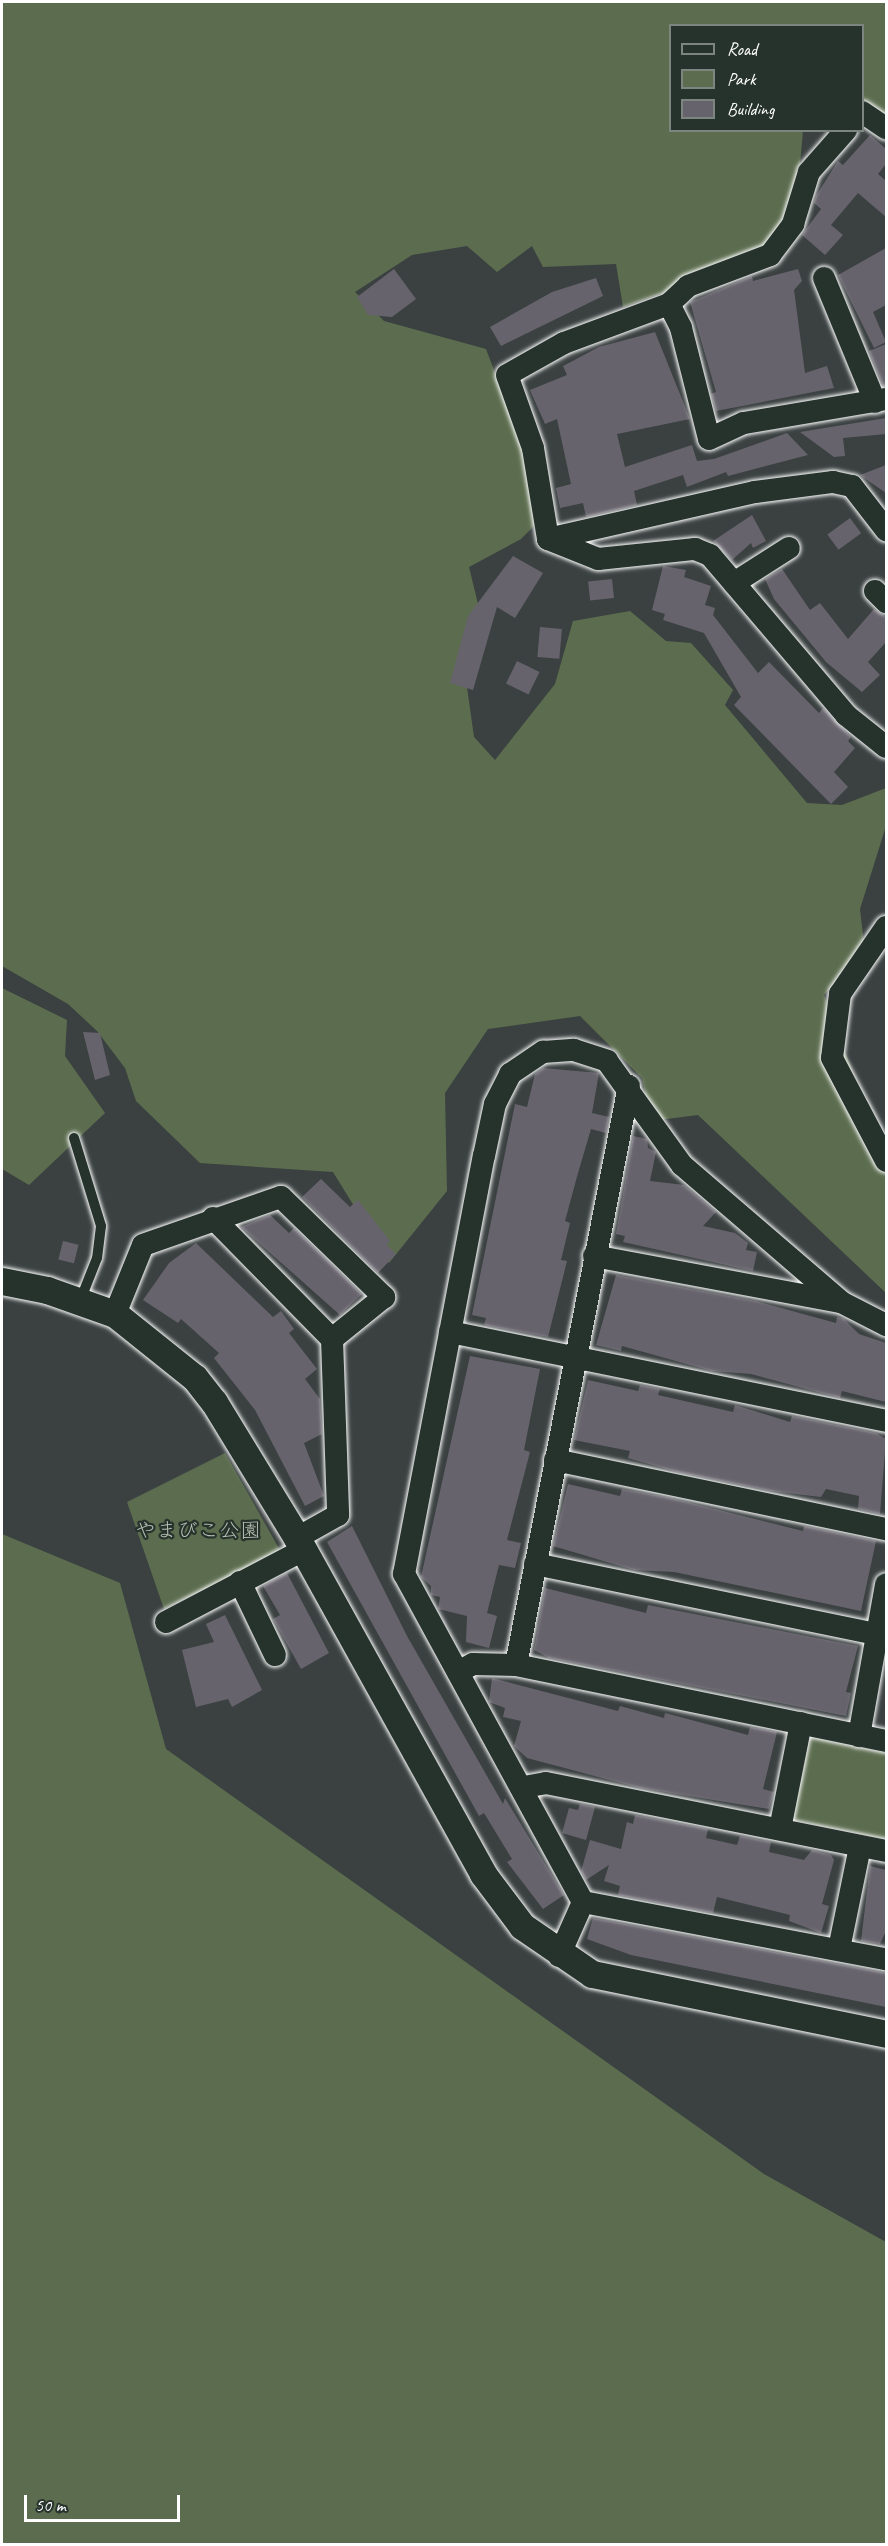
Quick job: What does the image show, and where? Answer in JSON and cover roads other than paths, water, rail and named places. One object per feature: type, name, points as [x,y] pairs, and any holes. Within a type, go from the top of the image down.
[{"type":"street","points":[[864,113],[886,128]]},
{"type":"street","points":[[548,539],[533,448],[507,375],[564,343],[669,304],[688,286],[770,255],[793,224],[808,172],[844,132]]},
{"type":"street","points":[[669,304],[681,328],[709,439],[744,423],[881,401],[824,278]]},
{"type":"street","points":[[548,539],[755,492],[833,482],[852,486],[882,532],[886,530]]},
{"type":"street","points":[[548,539],[598,559],[694,549],[710,555],[846,715],[886,747]]},
{"type":"street","points":[[734,583],[789,548]]},
{"type":"street","points":[[886,927],[840,994],[832,1058],[886,1161]]},
{"type":"street","points":[[584,1902],[524,1787],[404,1574],[495,1104],[510,1074],[527,1058],[574,1050],[607,1061],[629,1086],[682,1165],[841,1302],[886,1325]]},
{"type":"street","points":[[516,1665],[573,1358],[629,1086]]},
{"type":"street","points":[[115,1314],[143,1245],[213,1218],[281,1197],[384,1297],[332,1339]]},
{"type":"street","points":[[166,1622],[240,1582],[300,1544],[338,1515],[332,1339],[213,1218]]},
{"type":"street","points":[[594,1256],[841,1302]]},
{"type":"street","points":[[2,1281],[80,1301],[115,1314],[195,1378],[214,1402],[300,1544],[483,1874],[522,1926],[559,1956],[592,1974],[648,1988],[886,2034]]},
{"type":"street","points":[[450,1332],[886,1421]]},
{"type":"street","points":[[555,1460],[886,1529]]},
{"type":"street","points":[[535,1564],[876,1634]]},
{"type":"street","points":[[240,1582],[275,1655]]},
{"type":"street","points":[[860,1736],[886,1584]]},
{"type":"street","points":[[458,1672],[473,1664],[516,1665],[886,1741]]},
{"type":"street","points":[[780,1829],[801,1723]]},
{"type":"street","points":[[524,1787],[546,1783],[886,1851]]},
{"type":"street","points":[[839,1948],[860,1847]]},
{"type":"street","points":[[559,1956],[584,1902]]},
{"type":"street","points":[[584,1902],[839,1948],[886,1959]]},
{"type":"lane","points":[[74,1138],[101,1226],[97,1258],[80,1301]]},
{"type":"park label","name":"やまびこ公園","points":[[198,1530]]}]
